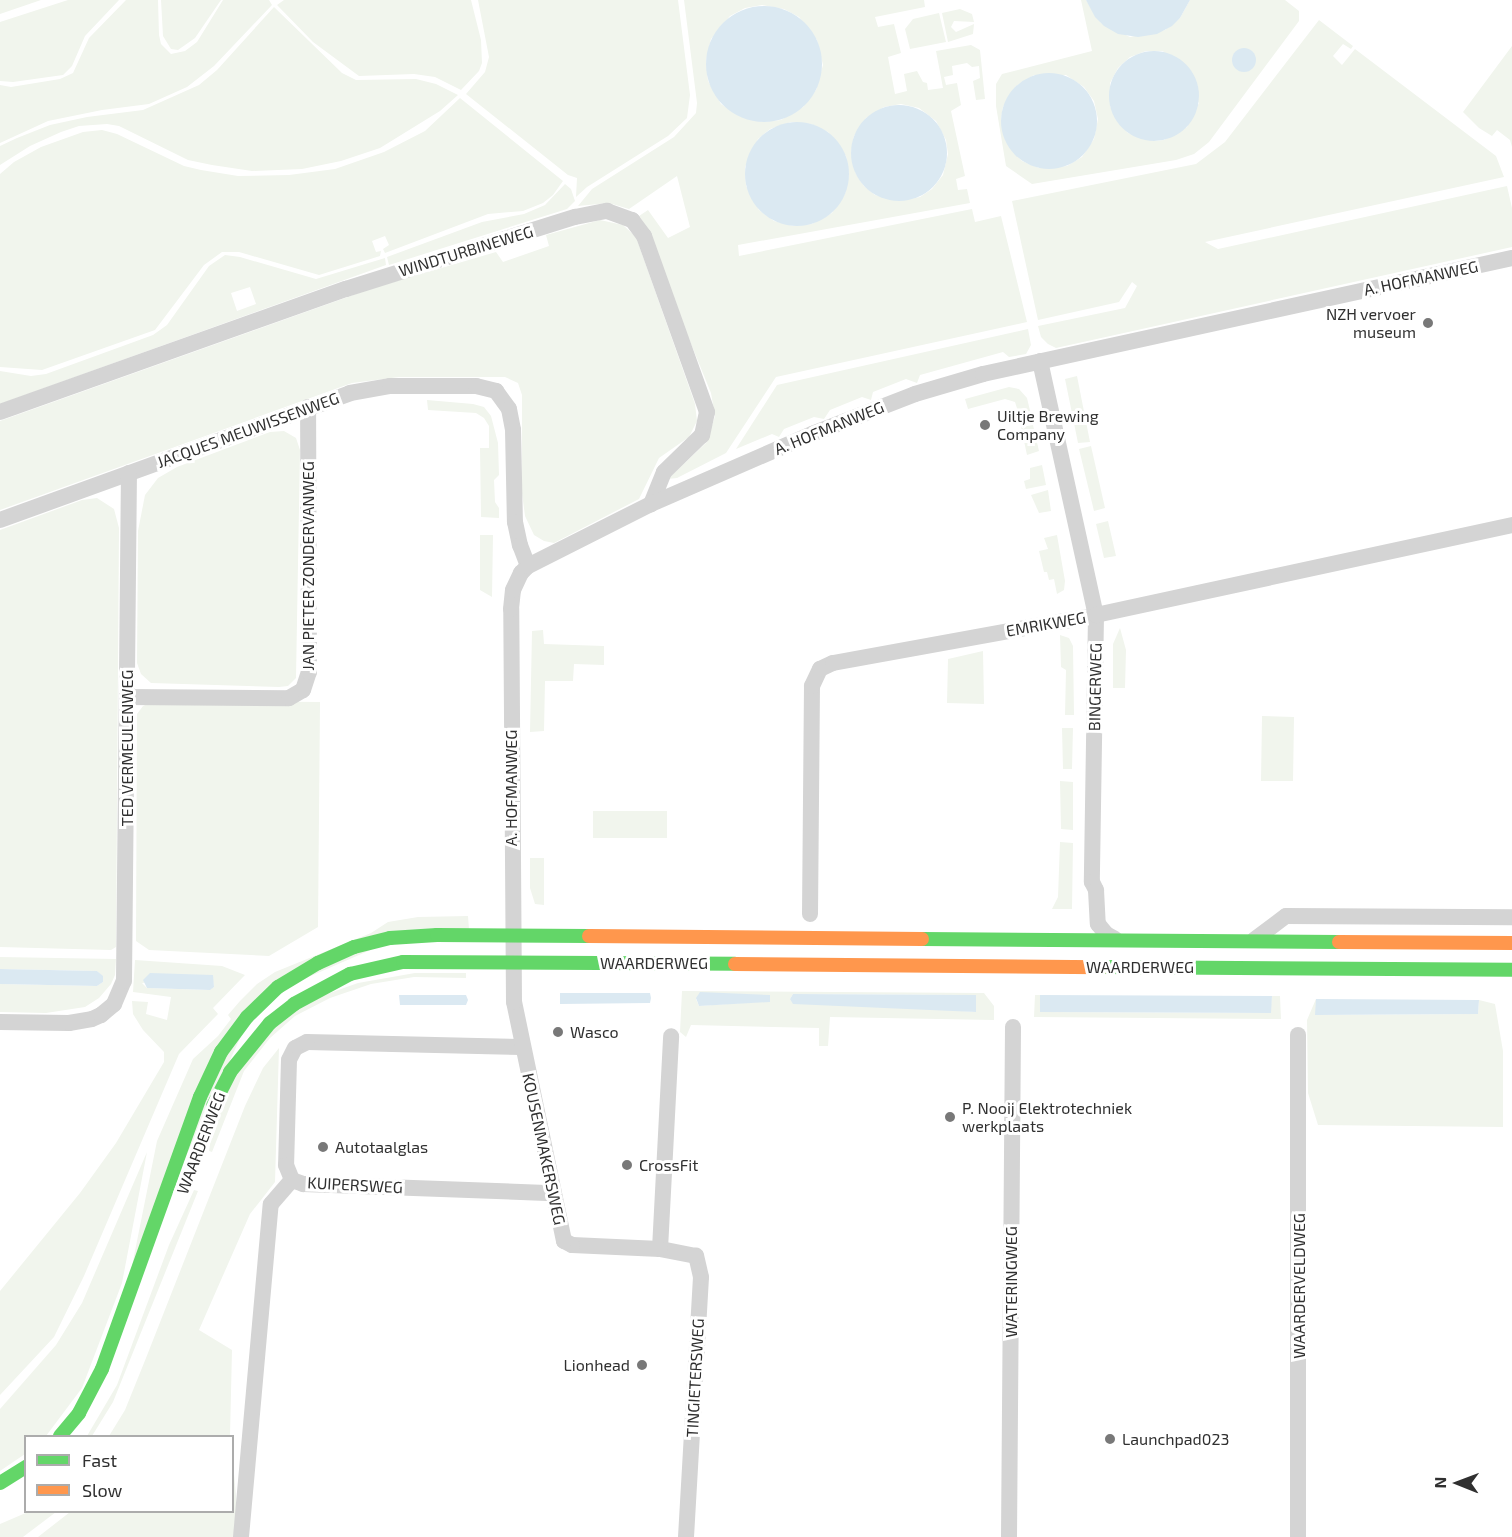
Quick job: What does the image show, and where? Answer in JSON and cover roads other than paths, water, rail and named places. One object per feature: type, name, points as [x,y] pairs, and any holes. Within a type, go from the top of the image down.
[{"type":"main road","name":"WAARDERWEG","points":[[62,1435],[78,1413],[102,1369],[206,1082],[226,1045],[247,1017],[279,987],[330,956],[367,943],[417,936],[513,935],[1512,943]]},
{"type":"main road","name":"WAARDERWEG","points":[[207,1121],[222,1087],[253,1041],[282,1013],[322,987],[350,974],[391,963],[1512,969]]},
{"type":"main road","points":[[0,1483],[24,1468]]},
{"type":"street","name":"WINDTURBINEWEG","points":[[0,412],[346,289],[575,216],[608,211],[632,220],[644,236],[707,412],[702,435],[663,471],[651,504]]},
{"type":"street","name":"A. HOFMANWEG","points":[[513,962],[511,609],[516,582],[528,566],[651,504],[886,404],[983,374],[1512,258]]},
{"type":"street","name":"BINGERWEG","points":[[1040,361],[1096,615],[1092,882],[1096,890],[1098,924],[1106,934],[1115,939]]},
{"type":"street","name":"JACQUES MEUWISSENWEG","points":[[0,520],[308,407],[364,390],[406,386],[476,386],[496,391],[509,409],[513,430],[516,528],[528,566]]},
{"type":"street","name":"JAN PIETER ZONDERVANWEG","points":[[127,697],[289,698],[303,690],[309,672],[308,407]]},
{"type":"street","name":"TED VERMEULENWEG","points":[[0,1022],[76,1022],[101,1015],[120,996],[125,974],[129,473]]},
{"type":"street","name":"EMRIKWEG","points":[[810,914],[812,686],[820,669],[833,663],[1096,615],[1512,525]]},
{"type":"street","points":[[1252,941],[1286,916],[1512,917]]},
{"type":"street","name":"KOUSENMAKERSWEG","points":[[513,962],[514,1002],[522,1047],[564,1241],[572,1245],[660,1249]]},
{"type":"street","name":"WATERINGWEG","points":[[1009,1537],[1013,1027]]},
{"type":"street","name":"WAARDERVELDWEG","points":[[1298,1035],[1298,1537]]},
{"type":"street","points":[[660,1249],[671,1036]]},
{"type":"street","name":"KUIPERSWEG","points":[[522,1047],[307,1042],[295,1048],[289,1060],[286,1164],[292,1180],[303,1184],[554,1193]]},
{"type":"street","points":[[241,1537],[272,1204],[292,1180]]},
{"type":"street","name":"TINGIETERSWEG","points":[[660,1249],[696,1256],[701,1277],[686,1537]]},
{"type":"place","name":"NZH vervoer museum","points":[[1428,323]]},
{"type":"place","name":"Uiltje Brewing Company","points":[[985,425]]},
{"type":"place","name":"Wasco","points":[[558,1032]]},
{"type":"place","name":"P. Nooij Elektrotechniek werkplaats","points":[[950,1117]]},
{"type":"place","name":"Autotaalglas","points":[[323,1147]]},
{"type":"place","name":"CrossFit","points":[[627,1165]]},
{"type":"place","name":"Lionhead","points":[[642,1365]]},
{"type":"place","name":"Launchpad023","points":[[1110,1439]]}]
